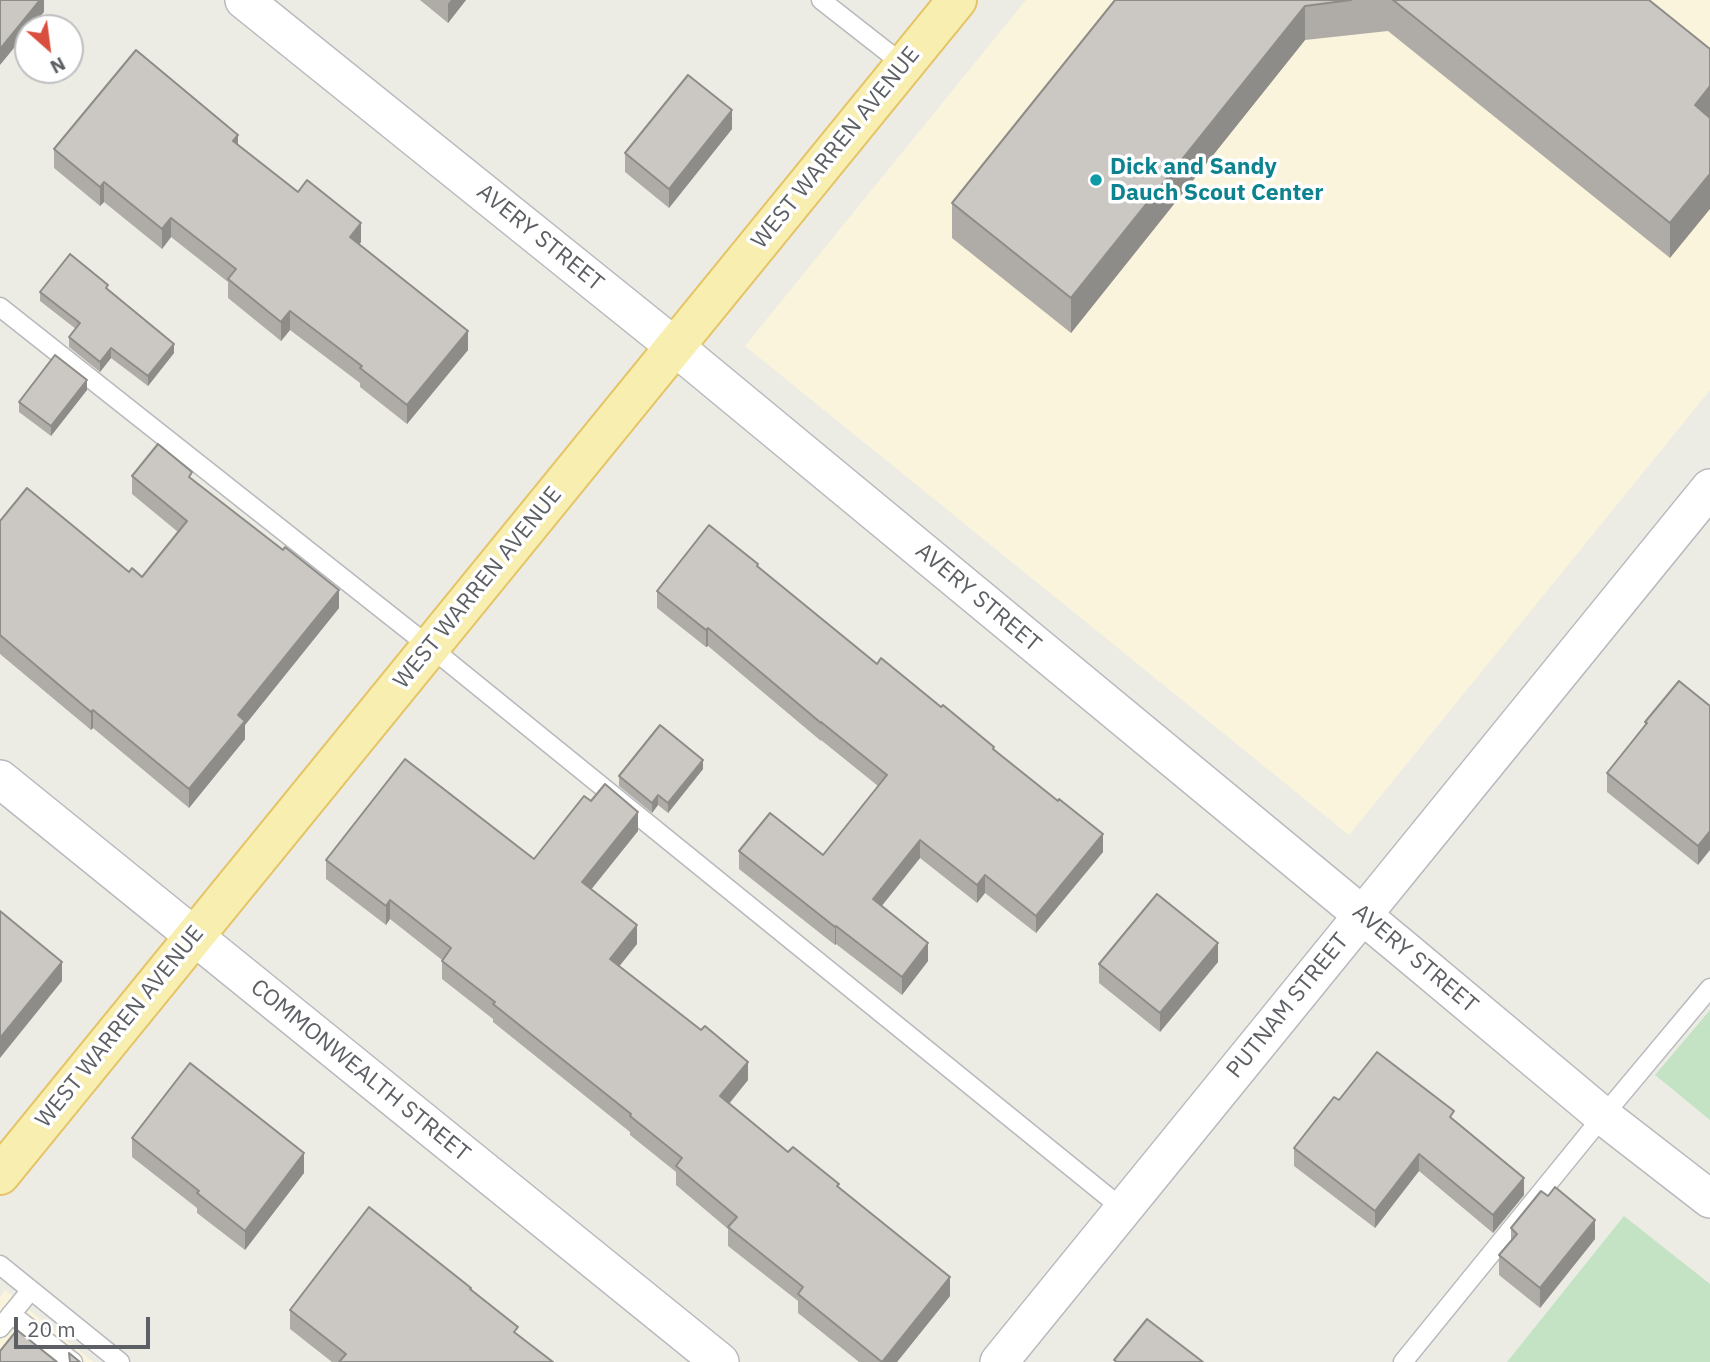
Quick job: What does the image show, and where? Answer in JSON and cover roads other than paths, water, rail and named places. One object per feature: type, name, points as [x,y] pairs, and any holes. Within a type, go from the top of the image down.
[{"type":"main road","name":"WEST WARREN AVENUE","points":[[0,1175],[957,0]]},
{"type":"street","name":"AVERY STREET","points":[[244,0],[674,346],[1603,1116],[1710,1199]]},
{"type":"street","name":"PUTNAM STREET","points":[[999,1362],[1710,488]]},
{"type":"street","name":"COMMONWEALTH STREET","points":[[0,779],[720,1362]]},
{"type":"lane","points":[[821,0],[904,65]]},
{"type":"lane","points":[[0,307],[430,647],[1124,1209]]},
{"type":"lane","points":[[1403,1362],[1710,988]]},
{"type":"lane","points":[[0,1265],[120,1362]]},
{"type":"lane","points":[[30,1290],[5,1321],[73,1362]]},
{"type":"place","name":"Dick and Sandy Dauch Scout Center","points":[[1096,180]]}]
